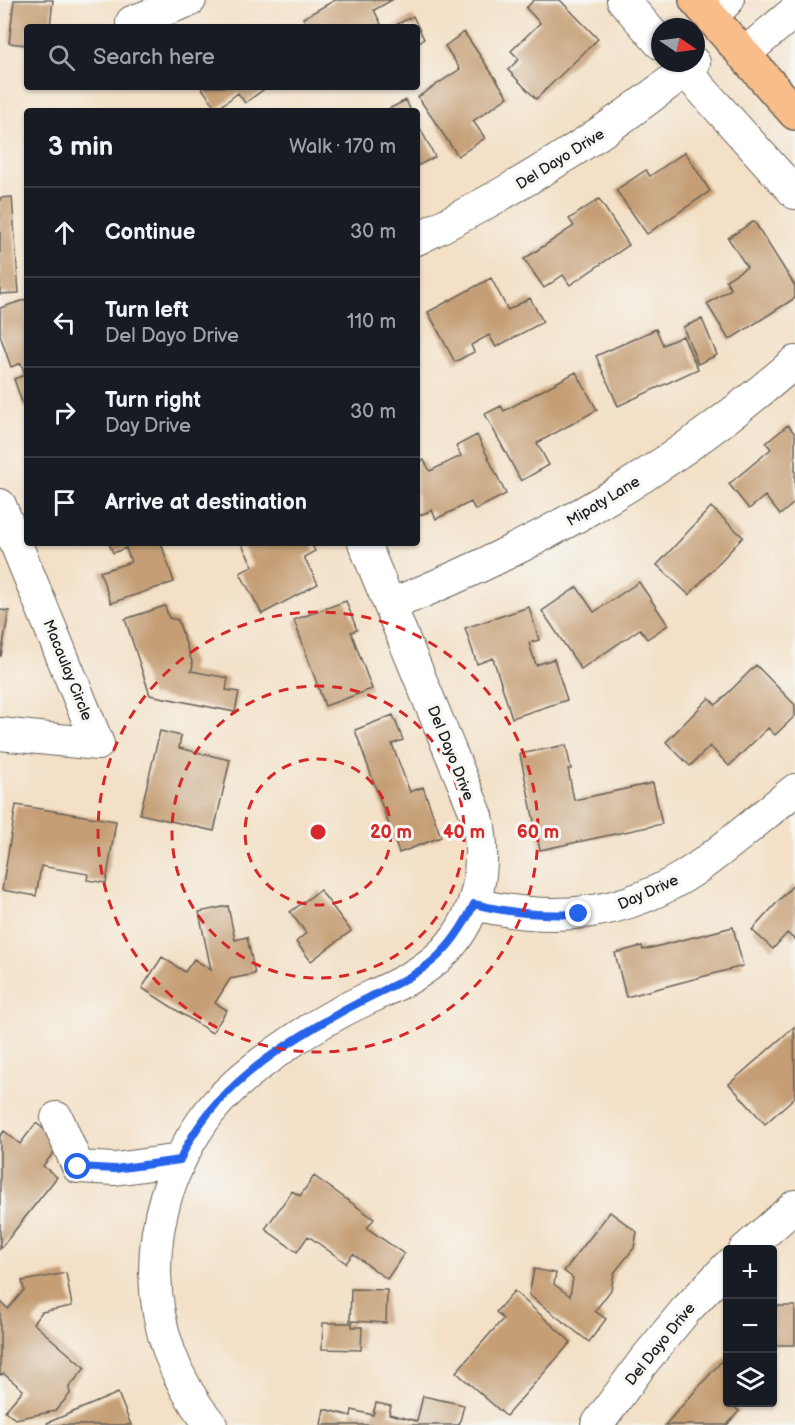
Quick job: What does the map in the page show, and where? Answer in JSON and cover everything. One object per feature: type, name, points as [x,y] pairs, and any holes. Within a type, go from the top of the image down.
[{"type":"main road","points":[[721,22],[795,113]]},
{"type":"street","points":[[132,22],[190,0]]},
{"type":"street","points":[[622,0],[651,33]]},
{"type":"street","name":"Del Dayo Drive","points":[[705,42],[721,22],[795,11]]},
{"type":"street","name":"Del Dayo Drive","points":[[420,237],[516,187],[596,137],[678,72]]},
{"type":"street","points":[[695,72],[795,193]]},
{"type":"street","name":"Mipaty Lane","points":[[390,605],[455,579],[539,538],[600,504],[679,454],[754,398],[795,362]]},
{"type":"street","name":"Macaulay Circle","points":[[0,505],[98,744],[0,734]]},
{"type":"street","name":"Del Dayo Drive","points":[[211,1425],[183,1384],[169,1352],[160,1318],[155,1284],[155,1249],[160,1214],[170,1181],[184,1149],[203,1120],[238,1082],[279,1050],[343,1011],[420,972],[446,950],[457,936],[474,904],[482,868],[481,833],[477,816],[365,546]]},
{"type":"street","name":"Day Drive","points":[[474,904],[508,912],[544,916],[579,914],[614,907],[664,888],[694,870],[795,790]]},
{"type":"street","points":[[57,1118],[78,1167],[115,1169],[180,1160]]},
{"type":"street","points":[[751,1245],[795,1206]]},
{"type":"street","name":"Del Dayo Drive","points":[[597,1425],[643,1362],[685,1311],[723,1271]]},
{"type":"building","points":[[14,0],[53,0],[50,24],[24,24],[24,45],[9,43]]},
{"type":"building","points":[[335,0],[392,0],[374,10],[381,24],[306,24],[303,18]]},
{"type":"building","points":[[534,0],[560,0],[598,39],[536,99],[508,70],[519,59],[511,51],[540,23],[526,8]]},
{"type":"building","points":[[413,16],[417,24],[398,24]]},
{"type":"building","points":[[464,32],[508,97],[473,121],[485,138],[458,156],[418,97],[460,69],[445,46]]},
{"type":"building","points":[[203,90],[263,90],[245,103],[238,93],[216,108]]},
{"type":"building","points":[[406,100],[410,108],[391,108]]},
{"type":"building","points":[[420,128],[435,157],[420,164]]},
{"type":"building","points":[[685,152],[710,191],[647,234],[616,190],[646,170],[650,176]]},
{"type":"building","points":[[12,197],[19,293],[0,294],[0,198]]},
{"type":"building","points":[[599,199],[629,245],[570,285],[563,275],[544,288],[524,259],[574,226],[569,219]]},
{"type":"building","points":[[754,221],[795,286],[795,298],[729,340],[707,304],[731,289],[726,280],[747,267],[728,238]]},
{"type":"building","points":[[491,278],[508,310],[530,298],[543,322],[496,347],[489,335],[471,345],[474,352],[455,362],[428,312]]},
{"type":"building","points":[[24,300],[24,372],[21,363],[11,367],[0,335],[0,308]]},
{"type":"building","points":[[702,319],[717,355],[698,364],[683,327]]},
{"type":"building","points":[[656,329],[663,345],[683,336],[698,369],[618,406],[596,356]]},
{"type":"building","points":[[576,372],[597,410],[537,443],[549,465],[521,481],[485,414],[501,406],[504,411]]},
{"type":"building","points":[[24,375],[24,408],[14,379]]},
{"type":"building","points":[[788,425],[795,434],[795,502],[780,515],[765,496],[749,509],[729,484],[771,449],[766,443]]},
{"type":"building","points":[[477,435],[506,494],[475,510],[471,502],[436,519],[432,510],[420,515],[420,462],[424,460],[430,471],[461,456],[456,446]]},
{"type":"building","points":[[711,507],[743,537],[689,595],[657,565]]},
{"type":"building","points":[[110,546],[162,546],[174,582],[111,603],[100,572],[131,562],[126,548],[113,553]]},
{"type":"building","points":[[243,546],[312,546],[315,551],[304,557],[318,584],[262,614],[240,573],[253,566]]},
{"type":"building","points":[[639,582],[668,625],[647,639],[640,629],[581,669],[542,611],[577,587],[594,612]]},
{"type":"building","points":[[346,601],[357,630],[351,632],[372,689],[325,706],[294,620]]},
{"type":"building","points":[[165,606],[169,618],[178,620],[193,665],[191,671],[228,678],[226,690],[239,692],[235,712],[150,695],[125,619]]},
{"type":"building","points":[[529,607],[539,640],[529,643],[536,665],[554,659],[567,700],[512,718],[493,658],[477,664],[465,628]]},
{"type":"building","points":[[0,610],[9,611],[1,656],[0,656]]},
{"type":"building","points":[[756,665],[795,705],[795,716],[775,735],[768,728],[729,766],[710,746],[690,766],[666,742],[709,698],[716,705]]},
{"type":"building","points":[[393,715],[403,740],[392,744],[410,792],[423,787],[441,837],[399,853],[355,730]]},
{"type":"building","points":[[160,731],[181,736],[179,748],[230,760],[214,831],[140,814]]},
{"type":"building","points":[[566,745],[574,800],[653,783],[662,824],[540,850],[520,754]]},
{"type":"building","points":[[16,805],[116,821],[106,883],[87,880],[88,874],[41,866],[36,896],[2,890]]},
{"type":"building","points":[[795,883],[795,940],[787,933],[773,949],[752,930]]},
{"type":"building","points":[[320,890],[351,931],[311,961],[296,942],[306,933],[290,912]]},
{"type":"building","points":[[228,906],[235,940],[247,937],[255,974],[230,979],[215,1003],[227,1010],[212,1033],[142,988],[162,957],[185,972],[194,959],[211,970],[199,912]]},
{"type":"building","points":[[733,927],[743,966],[626,997],[615,953],[642,946],[643,950]]},
{"type":"building","points":[[794,1027],[795,1097],[765,1124],[729,1084]]},
{"type":"building","points":[[36,1123],[61,1143],[43,1166],[57,1177],[0,1249],[0,1136],[4,1131],[20,1144]]},
{"type":"building","points":[[314,1176],[374,1219],[367,1228],[404,1254],[387,1279],[353,1254],[346,1263],[308,1236],[297,1252],[265,1229],[292,1191],[300,1196]]},
{"type":"building","points":[[610,1212],[637,1232],[634,1248],[614,1273],[611,1290],[595,1311],[606,1319],[589,1342],[529,1295],[534,1269],[556,1273],[554,1284],[570,1296],[573,1278],[564,1271]]},
{"type":"building","points":[[66,1273],[72,1306],[42,1312],[33,1323],[85,1368],[69,1387],[70,1394],[55,1411],[15,1419],[5,1411],[23,1390],[4,1374],[0,1375],[0,1301],[8,1309],[24,1290],[22,1281]]},
{"type":"building","points":[[351,1289],[387,1290],[386,1323],[352,1321],[352,1327],[362,1327],[361,1350],[322,1349],[323,1323],[350,1323]]},
{"type":"building","points":[[514,1291],[571,1342],[506,1416],[456,1372],[503,1319],[496,1312]]},
{"type":"building","points":[[777,1306],[795,1306],[795,1345],[777,1345]]},
{"type":"building","points":[[723,1359],[723,1407],[734,1407],[739,1411],[727,1425],[665,1425]]},
{"type":"building","points":[[118,1393],[131,1425],[48,1425],[47,1423]]},
{"type":"building","points":[[423,1396],[464,1405],[459,1425],[321,1425],[324,1409],[351,1416],[352,1410],[373,1415],[376,1403],[391,1406],[389,1414],[417,1421]]},
{"type":"route","points":[[78,1167],[115,1169],[180,1160],[184,1149],[203,1120],[238,1082],[279,1050],[343,1011],[420,972],[434,962],[457,936],[474,904],[508,912],[544,916],[579,914]]}]
